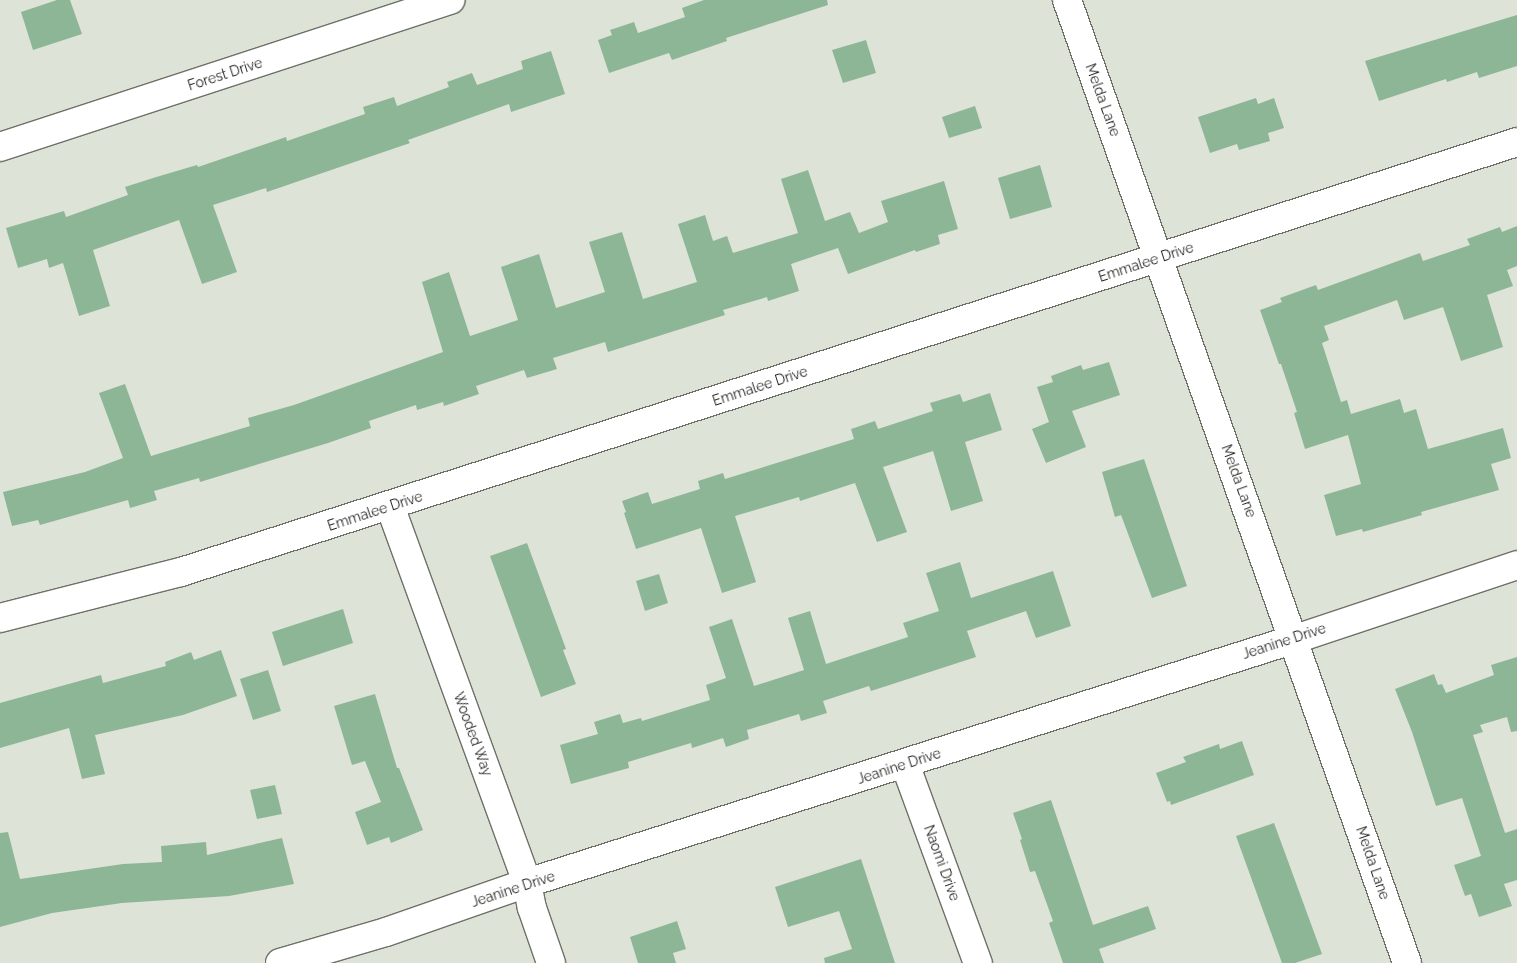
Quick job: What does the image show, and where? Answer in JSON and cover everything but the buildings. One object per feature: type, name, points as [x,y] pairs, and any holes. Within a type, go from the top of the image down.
[{"type":"street","name":"Forest Drive","points":[[0,147],[451,0]]},
{"type":"street","name":"Melda Lane","points":[[1067,0],[1295,639],[1407,963]]},
{"type":"street","name":"Emmalee Drive","points":[[0,618],[182,572],[1517,142]]},
{"type":"street","name":"Wooded Way","points":[[390,506],[527,884],[532,908],[551,963]]},
{"type":"street","name":"Jeanine Drive","points":[[280,963],[386,932],[527,884],[1295,639],[1517,566]]},
{"type":"street","name":"Naomi Drive","points":[[905,764],[978,963]]}]
